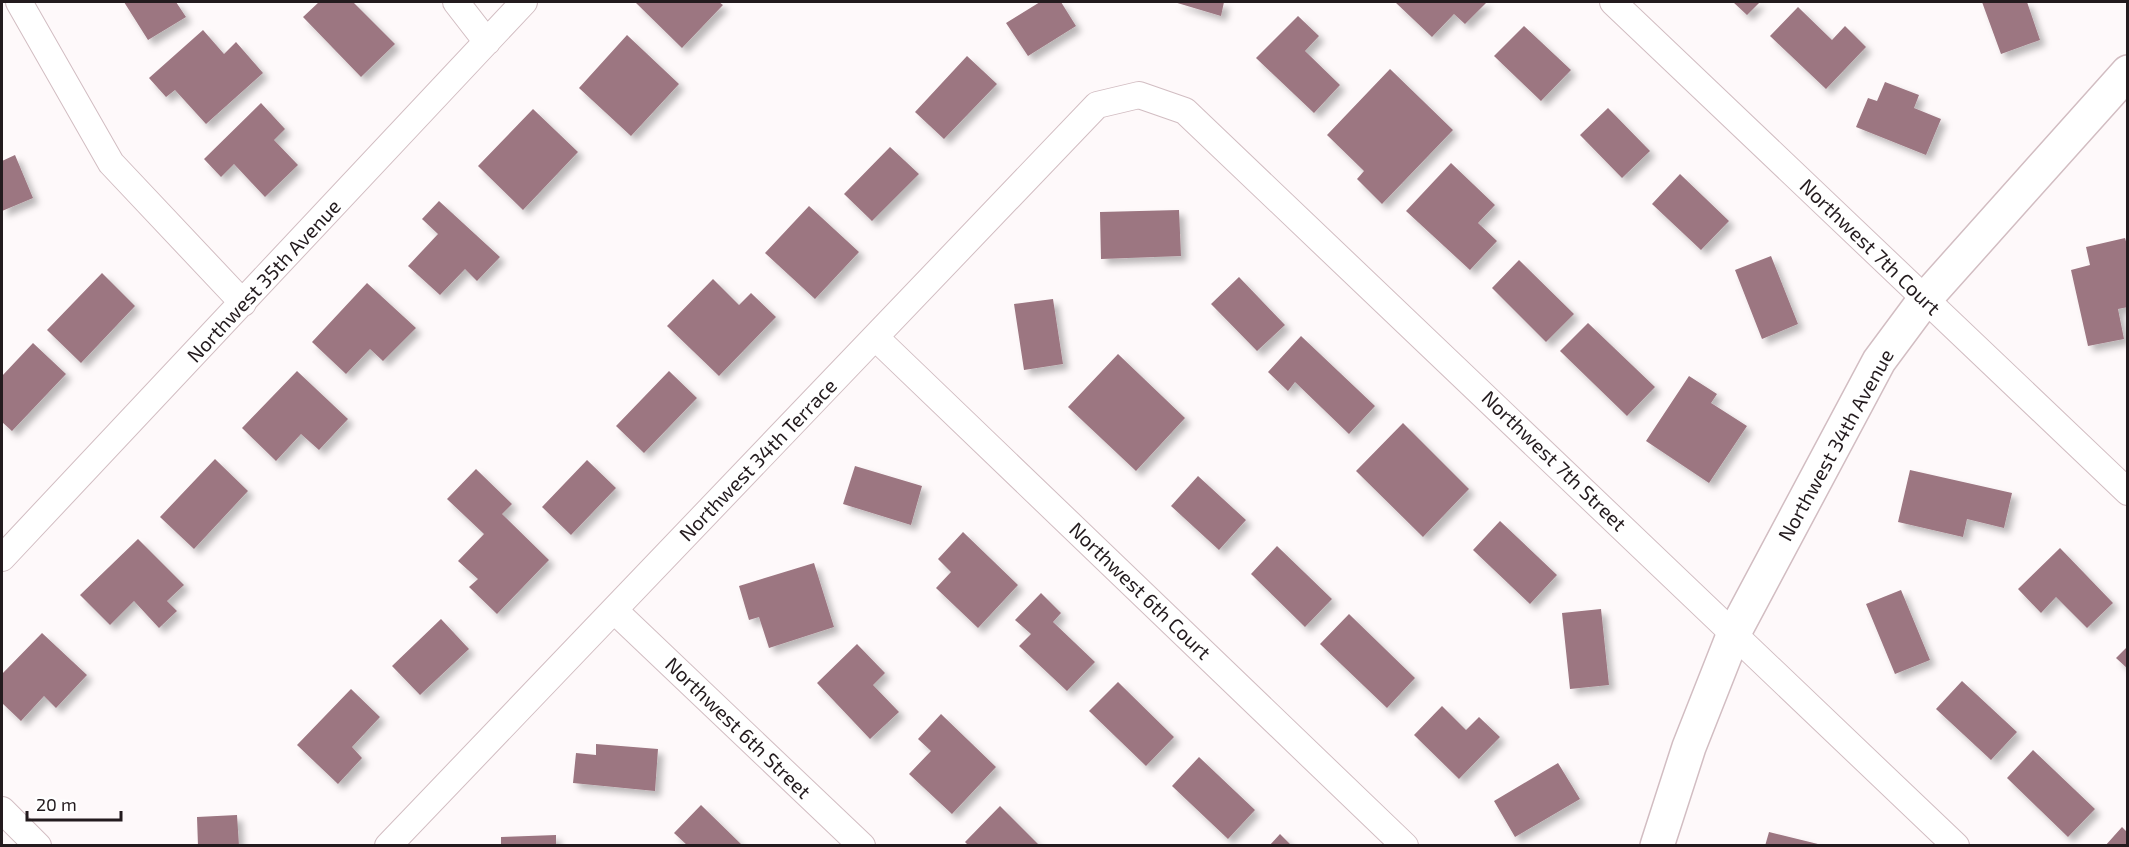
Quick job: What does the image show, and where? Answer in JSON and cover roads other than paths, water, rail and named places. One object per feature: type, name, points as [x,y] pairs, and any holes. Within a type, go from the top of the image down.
[{"type":"street","points":[[2,8],[7,2]]},
{"type":"street","points":[[19,2],[111,163],[243,303]]},
{"type":"street","points":[[456,2],[487,42]]},
{"type":"street","name":"Northwest 35th Avenue","points":[[2,558],[524,2]]},
{"type":"street","name":"Northwest 7th Court","points":[[1613,2],[2127,492]]},
{"type":"street","name":"Northwest 34th Avenue","points":[[1657,846],[1689,747],[1734,633],[1879,361],[1925,299],[2127,72]]},
{"type":"street","name":"Northwest 34th Terrace","points":[[388,846],[1097,105],[1139,95]]},
{"type":"street","name":"Northwest 7th Street","points":[[1139,95],[1185,111],[1956,846]]},
{"type":"street","name":"Northwest 6th Court","points":[[875,337],[1405,846]]},
{"type":"street","name":"Northwest 6th Street","points":[[615,611],[862,846]]},
{"type":"street","points":[[2,810],[38,846]]}]
